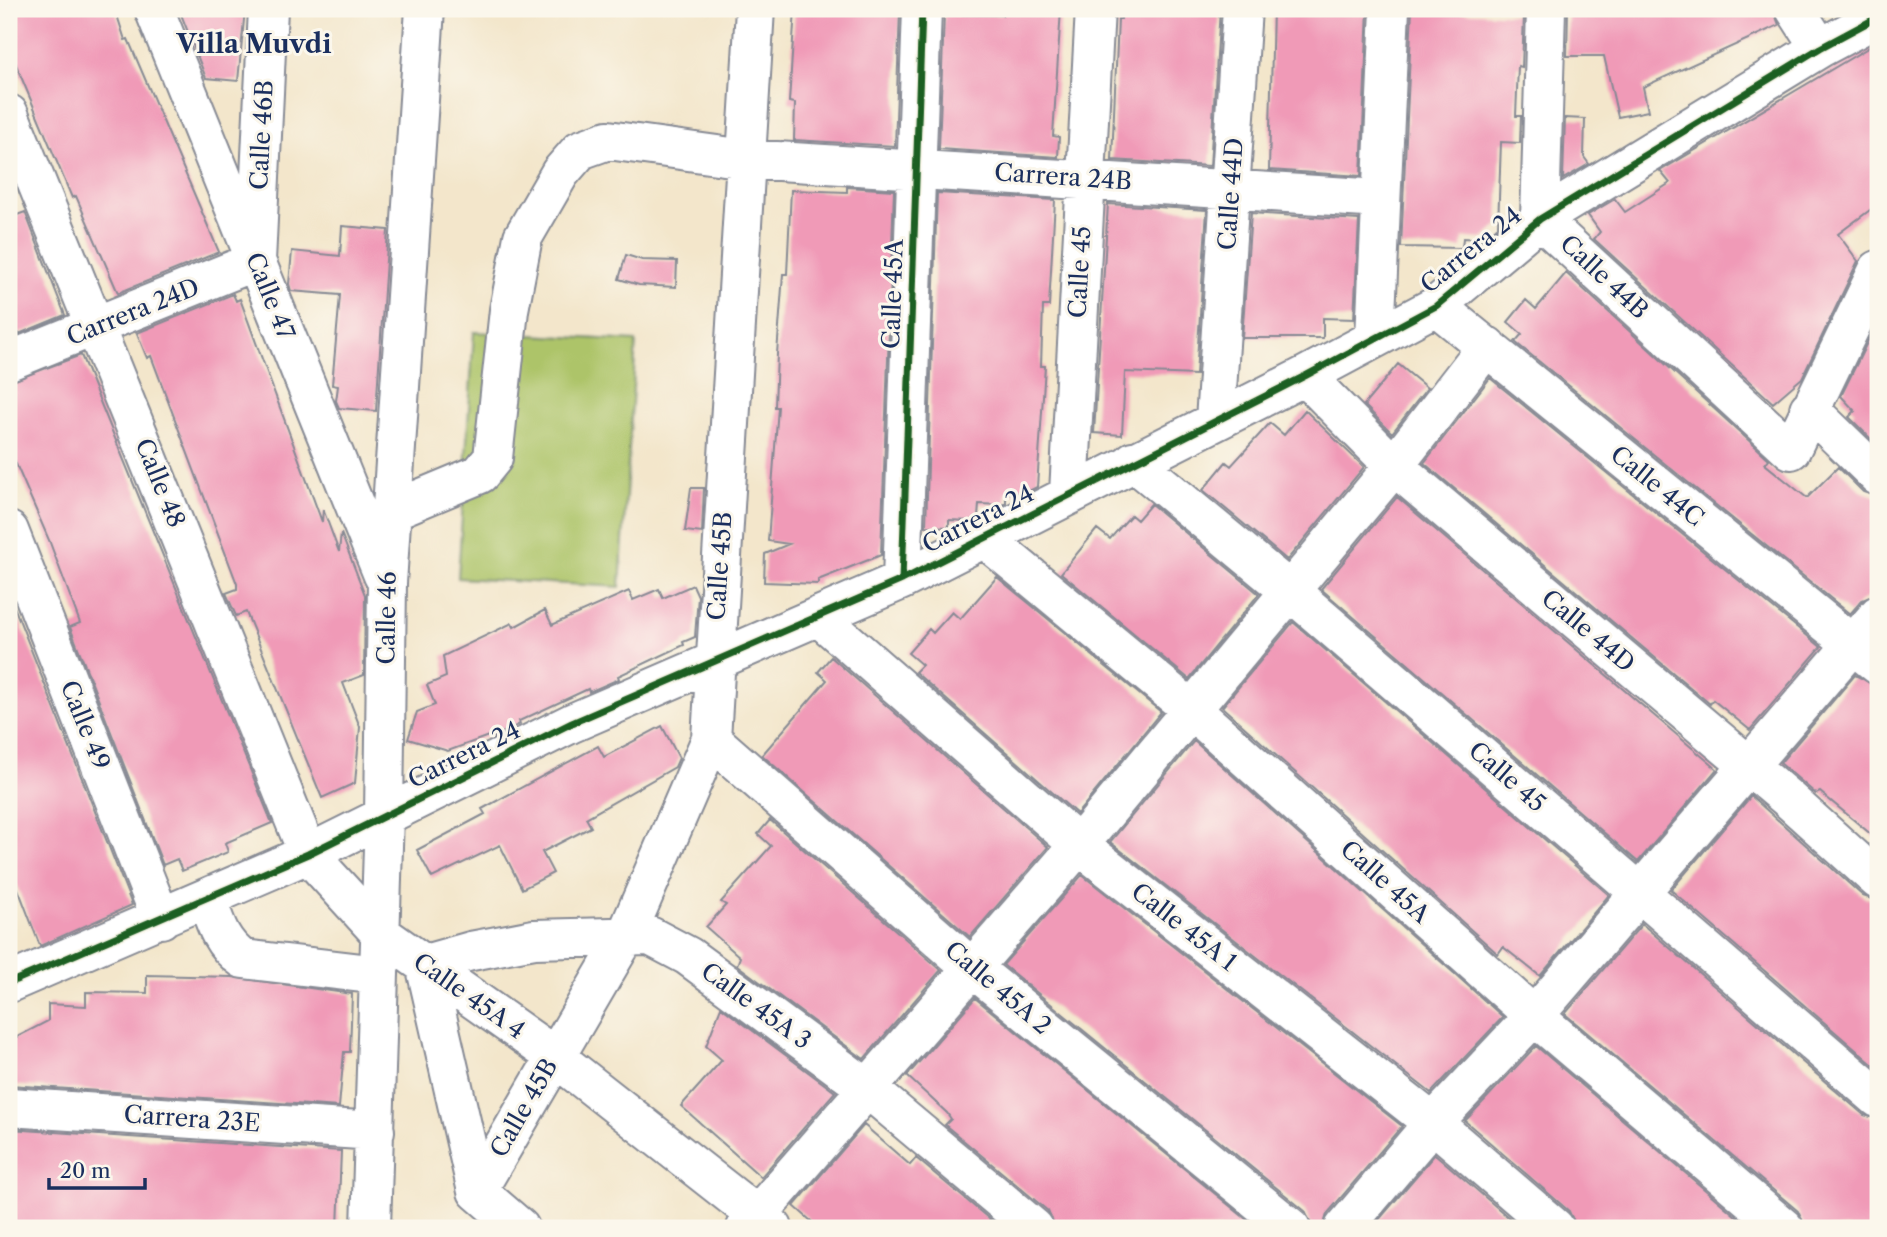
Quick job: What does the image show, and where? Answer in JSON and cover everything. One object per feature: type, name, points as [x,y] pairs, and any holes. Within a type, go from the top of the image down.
[{"type":"street","name":"Calle 47","points":[[154,9],[387,583]]},
{"type":"street","name":"Calle 46B","points":[[256,261],[268,9]]},
{"type":"street","name":"Calle 46","points":[[372,1228],[384,815],[387,583],[425,9]]},
{"type":"street","name":"Calle 45B","points":[[477,1191],[626,936],[711,739],[755,9]]},
{"type":"street","name":"Calle 45A","points":[[902,580],[922,9]]},
{"type":"street","name":"Calle 45","points":[[1069,494],[1095,9]]},
{"type":"street","name":"Calle 44D","points":[[1215,421],[1242,9]]},
{"type":"street","points":[[1375,338],[1390,9]]},
{"type":"street","name":"Calle 44B","points":[[1546,9],[1540,219],[1791,450],[1809,409]]},
{"type":"street","points":[[1795,9],[1820,48]]},
{"type":"street","name":"Carrera 24","points":[[12,971],[161,919],[308,854],[572,723],[714,664],[902,580],[1304,376],[1436,306],[1540,219],[1820,48],[1878,17]]},
{"type":"street","name":"Calle 48","points":[[9,114],[308,854]]},
{"type":"street","name":"Carrera 24B","points":[[391,511],[480,474],[493,458],[509,310],[523,237],[560,173],[580,150],[608,139],[746,159],[1084,178],[1381,199]]},
{"type":"street","name":"Carrera 24D","points":[[9,361],[256,261]]},
{"type":"street","points":[[1878,270],[1809,409],[1878,476]]},
{"type":"street","name":"Calle 44C","points":[[1436,306],[1865,655]]},
{"type":"street","points":[[759,1224],[867,1088],[1079,845],[1192,710],[1394,466],[1487,346]]},
{"type":"street","name":"Calle 44D","points":[[1304,376],[1394,466],[1878,880]]},
{"type":"street","name":"Calle 45","points":[[1133,461],[1290,591],[1878,1098]]},
{"type":"street","name":"Calle 49","points":[[9,531],[161,919]]},
{"type":"street","name":"Calle 45A","points":[[984,538],[1192,710],[1534,1016],[1784,1228]]},
{"type":"street","points":[[1344,1228],[1433,1123],[1534,1016],[1747,767],[1865,655],[1878,615]]},
{"type":"street","name":"Calle 45A 1","points":[[819,617],[1079,845],[1433,1123],[1555,1228]]},
{"type":"street","name":"Calle 45A 2","points":[[711,739],[971,967],[1291,1228]]},
{"type":"street","name":"Calle 45A 4","points":[[308,854],[380,933],[554,1056],[759,1224]]},
{"type":"street","points":[[207,899],[222,940],[229,950],[243,959],[379,975]]},
{"type":"street","name":"Calle 45A 3","points":[[425,964],[471,951],[534,939],[650,936],[688,956],[867,1088],[1034,1228]]},
{"type":"street","points":[[425,964],[477,1191],[520,1228]]},
{"type":"street","name":"Carrera 23E","points":[[9,1107],[375,1131]]},
{"type":"green space","points":[[474,332],[636,341],[620,587],[458,578]]},
{"type":"building","points":[[9,9],[115,9],[125,40],[128,39],[219,252],[118,293],[76,196],[72,198],[9,48]]},
{"type":"building","points":[[179,9],[245,9],[238,81],[206,78]]},
{"type":"building","points":[[795,9],[900,11],[895,146],[794,140],[795,103],[789,102]]},
{"type":"building","points":[[1003,9],[1061,9],[1053,136],[1059,137],[1058,157],[939,149],[944,14],[1002,15]]},
{"type":"building","points":[[1122,9],[1220,9],[1210,166],[1112,160],[1118,19],[1121,19]]},
{"type":"building","points":[[1273,9],[1368,9],[1361,176],[1269,170]]},
{"type":"building","points":[[1412,9],[1454,9],[1454,12],[1524,15],[1522,67],[1518,66],[1516,116],[1521,116],[1520,143],[1501,142],[1498,226],[1483,239],[1463,238],[1462,248],[1401,247]]},
{"type":"building","points":[[1568,9],[1773,9],[1779,25],[1643,87],[1648,111],[1618,117],[1604,56],[1567,56]]},
{"type":"building","points":[[1878,42],[1878,204],[1838,234],[1858,261],[1802,378],[1773,403],[1594,239],[1600,232],[1588,215],[1615,199],[1625,212],[1670,183],[1660,171]]},
{"type":"building","points":[[1565,118],[1585,119],[1584,157],[1589,164],[1563,179]]},
{"type":"building","points":[[847,187],[894,190],[881,555],[818,580],[818,584],[764,582],[765,554],[789,544],[768,541],[778,407],[775,407],[777,354],[783,274],[787,274],[791,190],[847,192]]},
{"type":"building","points":[[937,193],[1055,200],[1049,306],[1043,306],[1041,366],[1045,366],[1037,487],[1025,493],[1006,493],[1006,503],[1002,505],[979,504],[978,517],[970,521],[949,520],[949,527],[926,526]]},
{"type":"building","points":[[1108,204],[1207,210],[1196,375],[1125,372],[1122,435],[1094,433]]},
{"type":"building","points":[[25,212],[65,315],[9,338],[9,218]]},
{"type":"building","points":[[1251,213],[1359,220],[1354,319],[1323,318],[1323,338],[1242,338]]},
{"type":"building","points":[[342,226],[388,230],[376,411],[339,408],[336,401],[338,386],[332,385],[340,295],[291,291],[289,284],[292,251],[340,256]]},
{"type":"building","points":[[626,255],[642,260],[677,261],[676,287],[639,285],[619,279]]},
{"type":"building","points":[[1566,273],[1769,459],[1765,464],[1807,498],[1838,467],[1863,492],[1878,497],[1878,594],[1862,600],[1850,614],[1515,342],[1522,334],[1508,322],[1526,300],[1536,309]]},
{"type":"building","points":[[233,294],[236,301],[240,299],[322,522],[323,509],[339,552],[341,533],[365,595],[364,675],[343,683],[360,727],[355,783],[322,798],[246,612],[236,616],[226,593],[237,589],[237,584],[151,356],[147,358],[137,333]]},
{"type":"building","points":[[1878,320],[1878,446],[1849,417],[1855,411],[1841,396]]},
{"type":"building","points":[[81,355],[272,823],[225,843],[228,852],[182,871],[177,859],[163,865],[70,627],[80,623],[49,540],[9,448],[9,382]]},
{"type":"building","points":[[1398,364],[1427,388],[1392,433],[1364,405]]},
{"type":"building","points":[[1490,378],[1821,647],[1750,730],[1713,700],[1710,704],[1424,463]]},
{"type":"building","points":[[1305,410],[1364,467],[1287,560],[1203,490],[1226,462],[1231,466],[1270,423],[1284,435]]},
{"type":"building","points":[[691,488],[704,488],[702,533],[685,531]]},
{"type":"building","points":[[1397,497],[1717,769],[1638,862],[1321,589]]},
{"type":"building","points":[[1151,504],[1259,594],[1189,679],[1061,573],[1097,529],[1110,539],[1131,515],[1137,520]]},
{"type":"building","points":[[997,577],[1161,712],[1077,814],[915,672],[922,665],[908,653],[929,629],[933,633],[952,612],[960,619]]},
{"type":"building","points":[[693,585],[698,596],[695,637],[683,642],[684,645],[618,676],[619,679],[589,692],[588,689],[519,721],[520,724],[492,738],[491,735],[448,751],[408,739],[417,712],[435,705],[427,685],[446,677],[443,656],[512,623],[514,627],[545,610],[552,625],[629,591],[633,600],[659,589],[663,598]]},
{"type":"building","points":[[9,594],[132,905],[40,946],[9,865]]},
{"type":"building","points":[[1293,622],[1609,895],[1540,976],[1503,947],[1498,954],[1222,707]]},
{"type":"building","points":[[831,657],[1048,847],[970,937],[762,755],[827,680],[818,672]]},
{"type":"building","points":[[1855,675],[1878,686],[1878,840],[1820,792],[1816,794],[1780,763]]},
{"type":"building","points":[[662,726],[679,758],[675,767],[586,818],[591,827],[542,852],[553,873],[522,889],[500,845],[432,878],[417,850],[485,814],[482,809],[598,746],[604,757]]},
{"type":"building","points":[[1194,741],[1503,1017],[1431,1093],[1110,842]]},
{"type":"building","points":[[1751,796],[1863,896],[1878,901],[1878,1069],[1671,890]]},
{"type":"building","points":[[770,820],[941,970],[864,1059],[737,965],[740,957],[706,927],[726,905],[721,902],[771,846],[758,834]]},
{"type":"building","points":[[1082,875],[1402,1126],[1327,1214],[1323,1228],[1312,1228],[1305,1211],[1003,965]]},
{"type":"building","points":[[1642,924],[1864,1115],[1878,1119],[1878,1228],[1805,1228],[1798,1211],[1565,1014]]},
{"type":"building","points":[[147,975],[232,977],[352,994],[350,1052],[344,1052],[339,1107],[9,1085],[9,1041],[48,1021],[48,1004],[86,1006],[86,992],[147,993]]},
{"type":"building","points":[[975,998],[1257,1228],[1055,1228],[1048,1211],[945,1125],[951,1119],[947,1113],[907,1076]]},
{"type":"building","points":[[721,1007],[835,1092],[761,1177],[681,1106],[722,1060],[706,1046]]},
{"type":"building","points":[[1536,1046],[1750,1228],[1576,1227],[1569,1211],[1465,1121]]},
{"type":"building","points":[[864,1125],[910,1165],[916,1158],[1000,1228],[819,1228],[794,1206]]},
{"type":"building","points":[[9,1129],[341,1151],[338,1228],[9,1228]]},
{"type":"building","points":[[1435,1154],[1515,1223],[1510,1228],[1384,1228],[1377,1222]]},
{"type":"cycle path","points":[[902,580],[922,9]]},
{"type":"cycle path","points":[[9,983],[308,854],[572,723],[902,580],[1305,376],[1436,306],[1540,219],[1820,48],[1878,17]]},
{"type":"district","name":"Villa Muvdi","points":[[254,44]]}]
